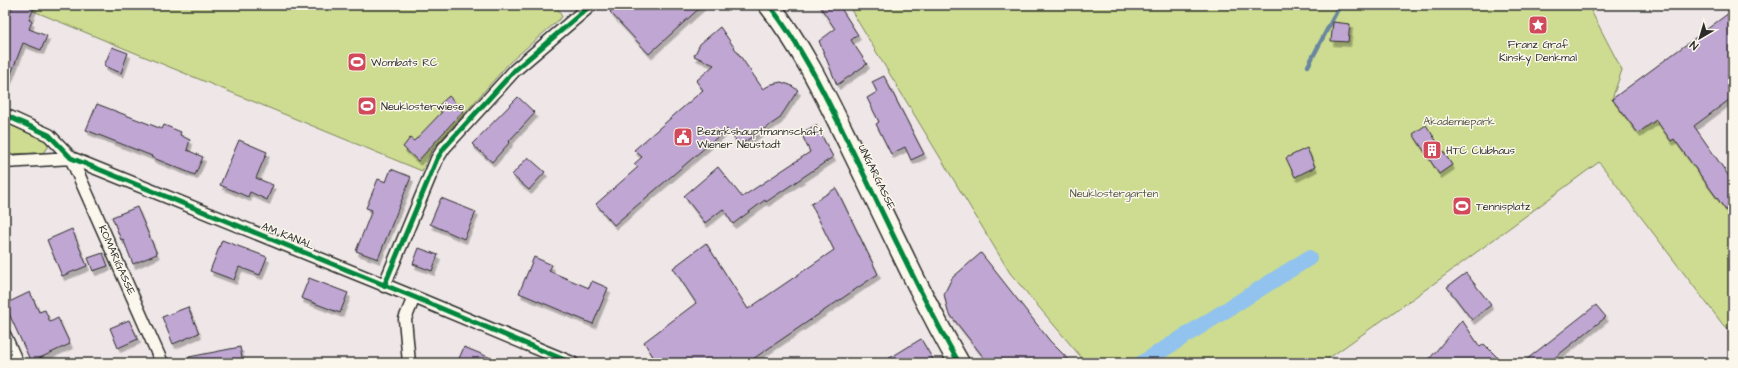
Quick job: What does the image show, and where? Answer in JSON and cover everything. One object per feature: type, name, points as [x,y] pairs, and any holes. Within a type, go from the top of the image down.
[{"type":"main road","name":"UNGARGASSE","points":[[768,5],[788,30],[804,55],[856,156],[930,312],[959,363]]},
{"type":"street","points":[[384,286],[436,159],[444,148],[516,70],[591,5]]},
{"type":"street","name":"AM KANAL","points":[[5,115],[49,135],[71,158],[414,297],[572,363]]},
{"type":"street","points":[[5,162],[71,158]]},
{"type":"street","name":"KOMARIGASSE","points":[[71,158],[162,363]]},
{"type":"street","points":[[410,363],[405,319],[414,297]]},
{"type":"street","points":[[5,336],[17,363]]},
{"type":"green space","name":"Neuklosterwiese","points":[[19,5],[556,5],[562,17],[510,62],[432,150],[422,171]]},
{"type":"green space","points":[[848,5],[1588,5],[1622,70],[1612,99],[1638,133],[1656,120],[1671,141],[1674,139],[1733,220],[1733,332],[1724,326],[1599,162],[1436,282],[1322,363],[1086,363],[1010,273]]},
{"type":"green space","points":[[5,121],[45,138],[48,143],[48,148],[42,153],[5,154]]},
{"type":"building","points":[[13,5],[35,5],[29,20],[32,21],[29,29],[47,36],[41,50],[23,43],[6,87],[5,26]]},
{"type":"building","points":[[617,5],[703,5],[649,54],[610,12]]},
{"type":"building","points":[[819,5],[839,5],[858,35],[851,40],[867,64],[837,85],[819,41],[835,29]]},
{"type":"building","points":[[1733,10],[1733,97],[1694,126],[1733,182],[1733,220],[1674,139],[1671,141],[1656,120],[1638,133],[1612,99]]},
{"type":"building","points":[[1333,22],[1350,24],[1348,42],[1331,41]]},
{"type":"building","name":"Bezirkshauptmannschaft Wiener Neustadt","points":[[720,27],[763,89],[772,84],[781,82],[798,90],[779,119],[740,145],[727,129],[614,225],[596,204],[638,167],[634,164],[642,157],[634,150],[703,90],[696,81],[714,65],[694,56],[700,44]]},
{"type":"building","points":[[112,47],[128,53],[121,73],[104,66]]},
{"type":"building","points":[[884,76],[924,154],[911,160],[905,147],[891,154],[876,124],[879,122],[867,98],[877,92],[872,82]]},
{"type":"building","points":[[449,96],[463,111],[418,161],[403,147],[410,138],[414,141],[442,112],[437,107]]},
{"type":"building","points":[[518,97],[535,113],[492,162],[472,144]]},
{"type":"building","points":[[97,104],[162,129],[164,125],[181,132],[180,135],[190,140],[187,150],[203,157],[195,175],[86,130]]},
{"type":"building","points":[[816,125],[833,157],[766,202],[765,200],[733,224],[723,209],[705,223],[684,196],[718,167],[742,197],[810,152],[801,133]]},
{"type":"building","name":"HTC Clubhaus","points":[[1426,125],[1452,165],[1439,174],[1413,134]]},
{"type":"building","points":[[239,140],[267,152],[256,178],[273,185],[267,200],[250,192],[248,197],[220,185]]},
{"type":"building","points":[[1307,148],[1315,167],[1295,177],[1286,158]]},
{"type":"building","points":[[528,157],[545,172],[529,190],[512,175]]},
{"type":"building","points":[[391,169],[411,177],[378,259],[356,251],[372,210],[366,208],[378,179],[386,182]]},
{"type":"building","points":[[836,188],[878,274],[747,363],[657,363],[644,342],[696,303],[673,268],[706,243],[748,309],[834,250],[811,204]]},
{"type":"building","points":[[441,198],[476,212],[464,239],[430,224]]},
{"type":"building","points":[[137,207],[157,254],[133,264],[112,217]]},
{"type":"building","points":[[72,229],[87,266],[62,276],[47,240]]},
{"type":"building","points":[[222,240],[267,257],[260,275],[239,267],[234,280],[210,271]]},
{"type":"building","points":[[419,248],[438,255],[432,271],[413,264]]},
{"type":"building","points":[[103,253],[108,266],[93,271],[88,258]]},
{"type":"building","points":[[981,253],[1050,341],[1072,363],[988,363],[948,312],[944,294],[952,278]]},
{"type":"building","points":[[534,257],[552,265],[549,271],[589,288],[592,281],[608,288],[593,324],[519,293]]},
{"type":"building","points":[[1466,273],[1491,305],[1472,320],[1447,287]]},
{"type":"building","points":[[309,278],[348,293],[340,313],[301,298]]},
{"type":"building","points":[[30,292],[39,312],[45,310],[50,322],[58,318],[70,344],[31,362],[5,305]]},
{"type":"building","points":[[1596,305],[1606,317],[1548,363],[1522,363]]},
{"type":"building","points":[[188,307],[199,333],[173,344],[162,317]]},
{"type":"building","points":[[129,320],[138,339],[118,348],[110,328]]},
{"type":"building","points":[[1462,320],[1480,347],[1484,344],[1503,363],[1426,363]]},
{"type":"building","points":[[921,339],[935,363],[881,363],[898,353]]},
{"type":"building","points":[[240,347],[243,363],[190,363],[189,357]]},
{"type":"building","points":[[464,347],[501,362],[501,363],[457,363]]},
{"type":"waterway","points":[[1308,66],[1340,5]]},
{"type":"waterway","points":[[1142,363],[1309,258]]},
{"type":"cycle path","points":[[384,286],[437,159],[444,148],[515,70],[591,5]]},
{"type":"cycle path","points":[[769,5],[793,38],[823,91],[916,283],[959,363]]},
{"type":"cycle path","points":[[5,115],[49,135],[71,158],[414,297],[572,363]]},
{"type":"place","name":"Franz Graf Kinsky Denkmal","points":[[1538,25]]},
{"type":"place","name":"Wombats RC","points":[[357,62]]},
{"type":"place","name":"Neuklosterwiese","points":[[367,106]]},
{"type":"place","name":"Bezirkshauptmannschaft Wiener Neustadt","points":[[683,137]]},
{"type":"place","name":"HTC Clubhaus","points":[[1432,150]]},
{"type":"place","name":"Tennisplatz","points":[[1462,206]]},
{"type":"park label","name":"Akademiepark","points":[[1459,121]]},
{"type":"park label","name":"Neuklostergarten","points":[[1114,193]]}]
